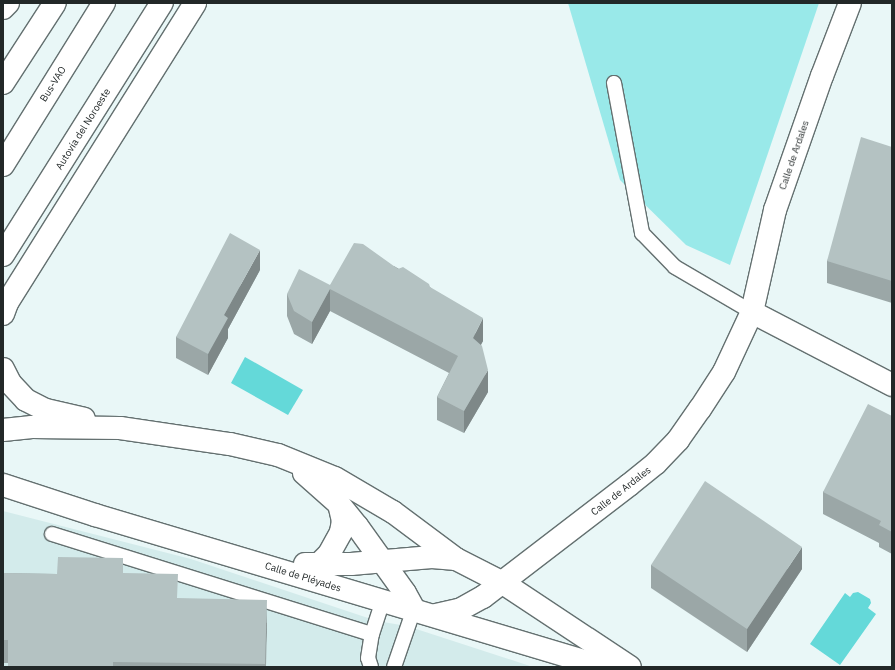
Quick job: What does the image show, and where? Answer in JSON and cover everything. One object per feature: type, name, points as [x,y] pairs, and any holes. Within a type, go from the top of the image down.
[{"type":"main road","points":[[3,8],[8,3]]},
{"type":"main road","points":[[3,83],[55,3]]},
{"type":"main road","name":"Bus-VAO","points":[[3,165],[104,3]]},
{"type":"main road","name":"Autovía del Noroeste","points":[[3,255],[162,3]]},
{"type":"main road","points":[[3,314],[7,303],[195,3]]},
{"type":"main road","name":"Calle de Ardales","points":[[436,615],[461,609],[503,583],[634,481],[678,440],[724,372],[752,312],[775,210],[822,76],[850,3]]},
{"type":"main road","points":[[752,312],[892,385]]},
{"type":"main road","points":[[3,369],[10,383],[26,400],[46,410],[120,428],[230,444],[278,455],[335,478],[393,512],[462,562],[503,583],[630,667]]},
{"type":"main road","points":[[3,430],[32,427],[120,428]]},
{"type":"main road","points":[[278,455],[310,476],[339,504],[405,593],[414,610]]},
{"type":"main road","name":"Calle de Pléyades","points":[[3,485],[246,560],[414,610],[436,615],[604,667]]},
{"type":"main road","points":[[318,565],[329,554],[341,532],[343,521],[339,504]]},
{"type":"main road","points":[[246,560],[318,565],[382,562],[432,557],[462,562],[474,576],[475,586],[472,598],[461,609]]},
{"type":"lane","points":[[614,83],[642,233],[675,266],[752,312]]},
{"type":"lane","points":[[52,534],[372,634]]},
{"type":"lane","points":[[371,667],[368,658],[372,634],[383,600]]},
{"type":"lane","points":[[394,667],[414,610]]},
{"type":"shaded area","points":[[568,3],[819,3],[730,265],[686,245],[620,180]]},
{"type":"shaded area","points":[[245,357],[303,390],[288,415],[231,383]]},
{"type":"shaded area","points":[[3,511],[191,559],[377,621],[407,626],[533,667],[3,667]]},
{"type":"shaded area","points":[[858,592],[870,599],[871,603],[868,608],[876,614],[840,665],[810,644],[845,593],[850,597],[853,593]]},
{"type":"building","points":[[861,137],[892,147],[892,281],[827,261]]},
{"type":"building","points":[[230,233],[260,250],[224,315],[228,318],[208,354],[176,337]]},
{"type":"building","points":[[354,243],[363,244],[398,269],[403,267],[429,284],[430,287],[483,318],[473,338],[482,346],[488,370],[464,411],[437,397],[458,356],[330,289],[312,322],[294,311],[287,294],[299,269],[330,285]]},
{"type":"building","points":[[868,404],[892,416],[892,532],[879,525],[881,521],[823,492]]},
{"type":"building","points":[[705,481],[802,547],[747,629],[651,565]]},
{"type":"building","points":[[58,557],[123,558],[123,573],[178,574],[177,598],[267,600],[265,664],[113,662],[113,667],[8,667],[8,640],[3,640],[3,573],[57,574]]}]
